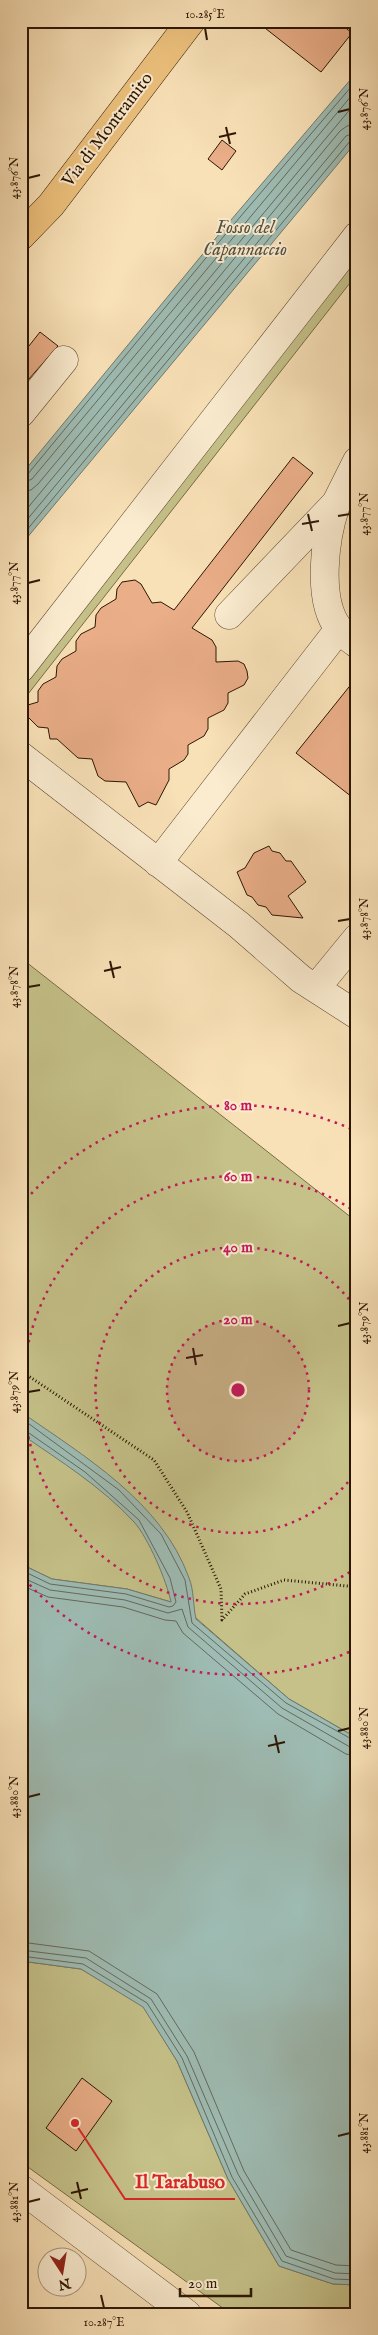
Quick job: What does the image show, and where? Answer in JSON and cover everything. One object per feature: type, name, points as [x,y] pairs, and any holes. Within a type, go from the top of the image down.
[{"type":"main road","name":"Via di Montramito","points":[[21,236],[51,205],[191,21]]},
{"type":"street","points":[[21,668],[357,236]]},
{"type":"street","points":[[21,412],[64,360]]},
{"type":"street","points":[[158,863],[348,637],[330,609],[325,574],[328,537],[336,503],[357,461]]},
{"type":"street","points":[[229,615],[336,503]]},
{"type":"street","points":[[21,756],[239,925],[301,979],[357,1015]]},
{"type":"street","points":[[316,988],[357,938]]},
{"type":"street","points":[[21,2189],[187,2314]]},
{"type":"path","points":[[21,1371],[154,1460],[187,1512],[221,1589],[222,1620],[245,1594],[284,1580],[357,1587]]},
{"type":"shaded area","points":[[357,253],[357,274],[21,703],[21,682]]},
{"type":"shaded area","points":[[21,958],[357,1222],[357,1738],[289,1699],[181,1605],[127,1589],[52,1579],[21,1564]]},
{"type":"shaded area","points":[[21,1961],[81,1969],[143,2006],[177,2061],[228,2179],[279,2266],[333,2284],[357,2285],[357,2314],[231,2314],[21,2162]]},
{"type":"water","name":"Fosso del Capannaccio","points":[[357,72],[357,141],[21,545],[21,475],[225,227]]},
{"type":"water","points":[[21,1412],[119,1483],[160,1526],[177,1551],[189,1578],[196,1619],[289,1699],[357,1738],[357,2285],[333,2284],[279,2266],[228,2179],[177,2061],[143,2007],[81,1969],[21,1961],[21,1564],[52,1579],[127,1589],[171,1602],[166,1583],[156,1560],[145,1538],[134,1522],[122,1509],[94,1486],[21,1434]]},
{"type":"building","points":[[256,21],[337,21],[352,33],[321,72]]},
{"type":"building","points":[[222,140],[236,151],[222,170],[208,159]]},
{"type":"building","points":[[40,332],[58,346],[21,388],[21,356]]},
{"type":"building","points":[[293,457],[313,473],[192,628],[212,640],[216,647],[216,662],[238,661],[244,664],[248,678],[244,685],[228,693],[228,703],[224,710],[208,718],[208,729],[204,736],[188,745],[188,754],[184,760],[169,769],[169,780],[156,805],[148,802],[139,807],[126,782],[105,781],[98,776],[92,759],[78,758],[57,739],[50,739],[48,728],[38,727],[21,710],[21,707],[38,702],[38,691],[43,684],[56,677],[57,666],[62,659],[76,651],[76,641],[81,634],[95,627],[96,615],[101,608],[116,599],[117,589],[122,582],[135,580],[141,584],[152,603],[161,602],[174,610]]},
{"type":"building","points":[[357,677],[357,801],[296,753]]},
{"type":"building","points":[[269,846],[272,851],[280,853],[286,861],[291,861],[306,882],[288,896],[303,918],[272,915],[266,907],[258,905],[252,897],[247,895],[237,872],[245,868],[254,853]]},
{"type":"building","points":[[82,2078],[112,2101],[76,2151],[46,2128]]},
{"type":"place","name":"Il Tarabuso","points":[[75,2123]]}]
